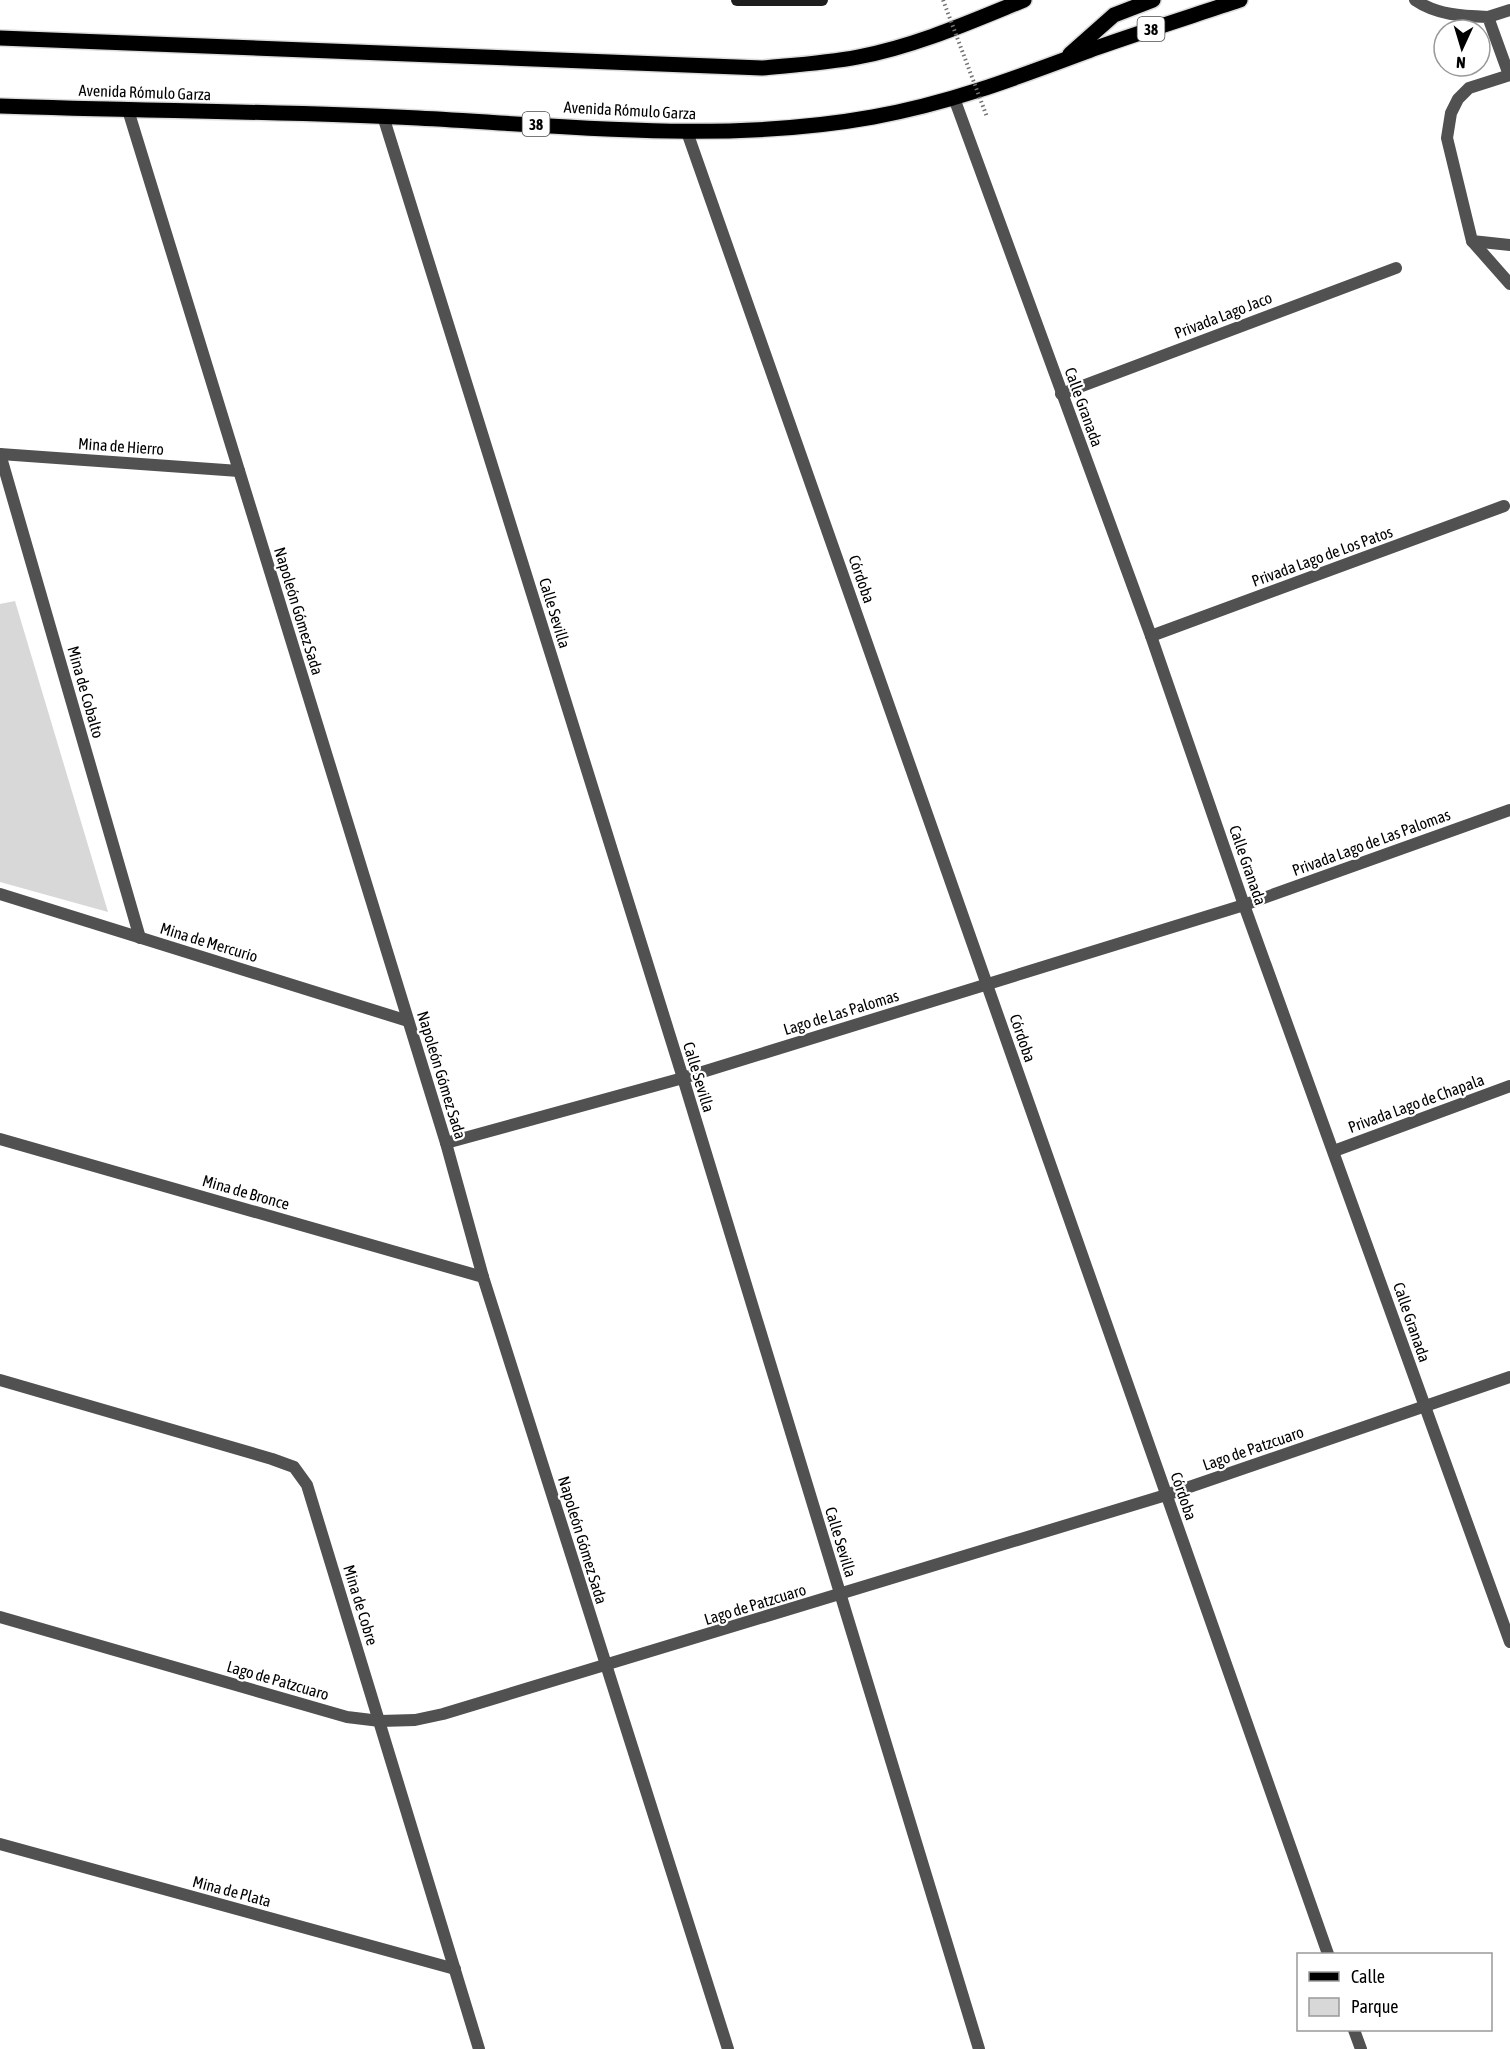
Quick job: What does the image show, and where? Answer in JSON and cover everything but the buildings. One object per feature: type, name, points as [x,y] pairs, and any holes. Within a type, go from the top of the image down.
[{"type":"main road","points":[[0,38],[762,68],[815,64],[894,48],[937,35],[1024,0]]},
{"type":"main road","points":[[1063,60],[1114,15],[1154,0]]},
{"type":"main road","name":"Avenida Rómulo Garza","points":[[0,106],[383,116],[687,132],[736,132],[825,124],[910,110],[1010,82],[1063,60],[1240,0]]},
{"type":"street","points":[[737,0],[822,0]]},
{"type":"street","points":[[1415,0],[1425,7],[1453,15],[1488,17],[1510,10]]},
{"type":"street","points":[[1488,17],[1510,75],[1469,88],[1458,99],[1451,113],[1447,138],[1472,241],[1510,284]]},
{"type":"street","name":"Calle Granada","points":[[954,98],[1151,636],[1244,905],[1510,1642]]},
{"type":"street","name":"Napoleón Gómez Sada","points":[[128,110],[446,1143],[483,1277],[728,2049]]},
{"type":"street","name":"Calle Sevilla","points":[[383,116],[683,1078],[979,2049]]},
{"type":"street","name":"Córdoba","points":[[687,132],[1328,1953]]},
{"type":"street","points":[[1472,241],[1510,245]]},
{"type":"street","name":"Privada Lago Jaco","points":[[1061,394],[1396,268]]},
{"type":"street","name":"Mina de Hierro","points":[[0,454],[239,471]]},
{"type":"street","name":"Mina de Cobalto","points":[[0,454],[140,938]]},
{"type":"street","name":"Privada Lago de Los Patos","points":[[1151,636],[1503,507]]},
{"type":"street","name":"Privada Lago de Las Palomas","points":[[1244,905],[1510,810]]},
{"type":"street","name":"Mina de Mercurio","points":[[0,894],[408,1021]]},
{"type":"street","name":"Lago de Las Palomas","points":[[446,1143],[683,1078],[1244,905]]},
{"type":"street","name":"Privada Lago de Chapala","points":[[1334,1150],[1510,1086]]},
{"type":"street","name":"Mina de Bronce","points":[[0,1138],[483,1277]]},
{"type":"street","name":"Lago de Patzcuaro","points":[[0,1617],[336,1714],[380,1721],[415,1720],[444,1714],[605,1666],[1166,1495],[1510,1377]]},
{"type":"street","name":"Mina de Cobre","points":[[0,1380],[244,1449],[294,1467],[307,1485],[479,2049]]},
{"type":"street","name":"Mina de Plata","points":[[0,1844],[455,1969]]},
{"type":"street","points":[[1354,2031],[1361,2049]]},
{"type":"path","points":[[943,0],[987,117]]},
{"type":"green space","points":[[15,601],[108,912],[0,882],[0,604]]}]
